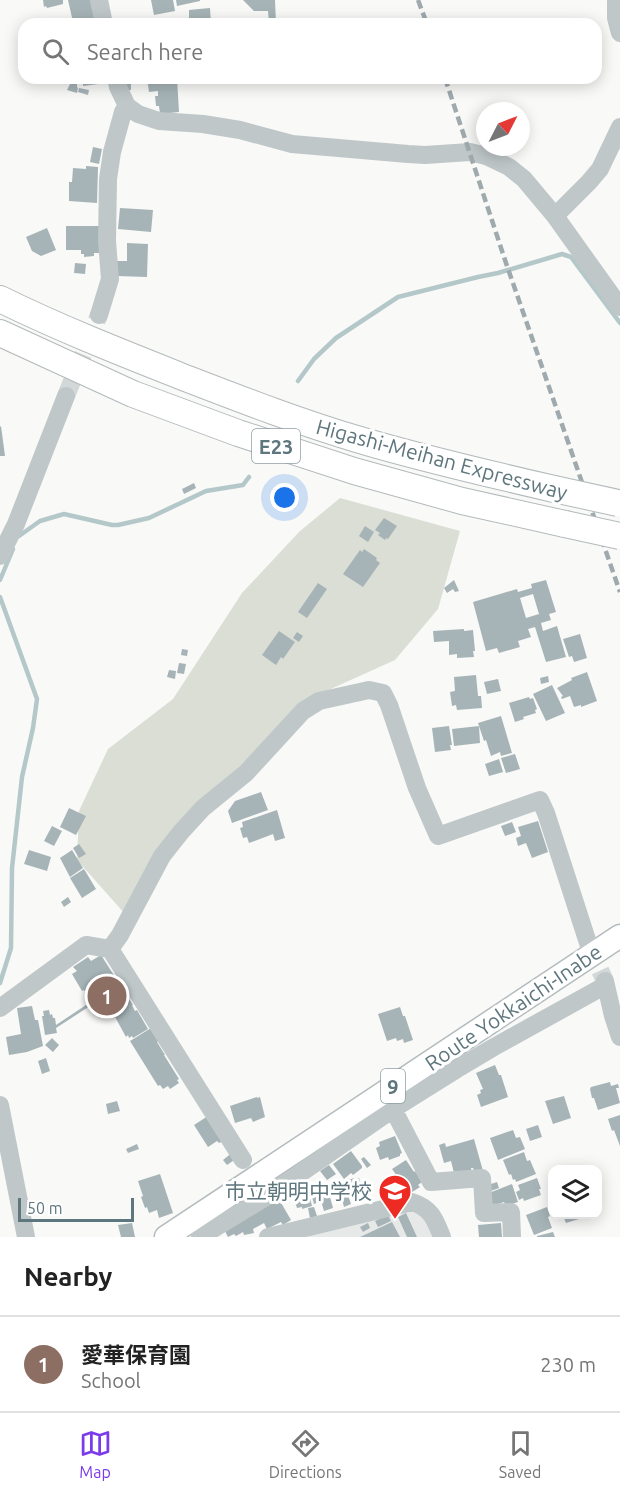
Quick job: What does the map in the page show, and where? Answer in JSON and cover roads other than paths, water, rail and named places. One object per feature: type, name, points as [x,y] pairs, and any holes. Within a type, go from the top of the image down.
[{"type":"highway","name":"Higashi-Meihan Expressway","points":[[0,298],[35,316],[142,361],[249,403],[359,440],[466,469],[619,503]]},
{"type":"highway","name":"Higashi-Meihan Expressway","points":[[0,333],[133,394],[238,433],[354,471],[462,501],[620,536]]},
{"type":"main road","name":"Route Yokkaichi-Inabe","points":[[166,1237],[620,936]]},
{"type":"street","points":[[99,0],[103,18]]},
{"type":"street","points":[[616,0],[616,18],[620,33]]},
{"type":"street","points":[[117,84],[127,106],[138,114],[159,121],[203,124],[240,130],[292,144],[425,155],[470,152],[497,161],[524,179],[555,216],[620,307]]},
{"type":"street","points":[[99,315],[110,279],[107,242],[108,179],[112,152],[123,112],[127,106]]},
{"type":"street","points":[[555,216],[600,170],[620,127]]},
{"type":"street","points":[[0,556],[16,524],[66,396]]},
{"type":"street","points":[[110,950],[162,856],[203,808],[246,773],[303,711],[319,701],[369,690],[383,693],[389,705],[417,788],[438,836],[540,800],[589,946]]},
{"type":"street","points":[[0,1008],[86,945],[110,950],[243,1160]]},
{"type":"street","points":[[200,1237],[269,1195],[393,1109],[605,983],[620,1037]]},
{"type":"street","points":[[0,1105],[26,1237]]},
{"type":"street","points":[[393,1109],[431,1182],[482,1179],[484,1213],[511,1212],[512,1237]]},
{"type":"street","points":[[268,1237],[412,1202],[425,1206],[437,1223],[442,1237]]},
{"type":"waterway","points":[[298,381],[314,359],[336,338],[398,297],[498,273],[562,254],[571,257],[620,323]]},
{"type":"waterway","points":[[19,536],[40,521],[64,514],[112,525],[149,518],[206,491],[243,485],[249,477]]},
{"type":"waterway","points":[[0,580],[13,549]]},
{"type":"waterway","points":[[0,597],[37,699],[22,777],[12,868],[11,948],[0,983]]},
{"type":"tunnel","points":[[66,396],[99,315]]},
{"type":"tunnel","points":[[589,946],[605,981]]},
{"type":"railway","points":[[418,0],[425,18]]},
{"type":"railway","points":[[447,84],[506,263],[620,592]]},
{"type":"place","name":"愛華保育園","points":[[107,996]]},
{"type":"place","name":"市立朝明中学校","points":[[395,1220]]}]
